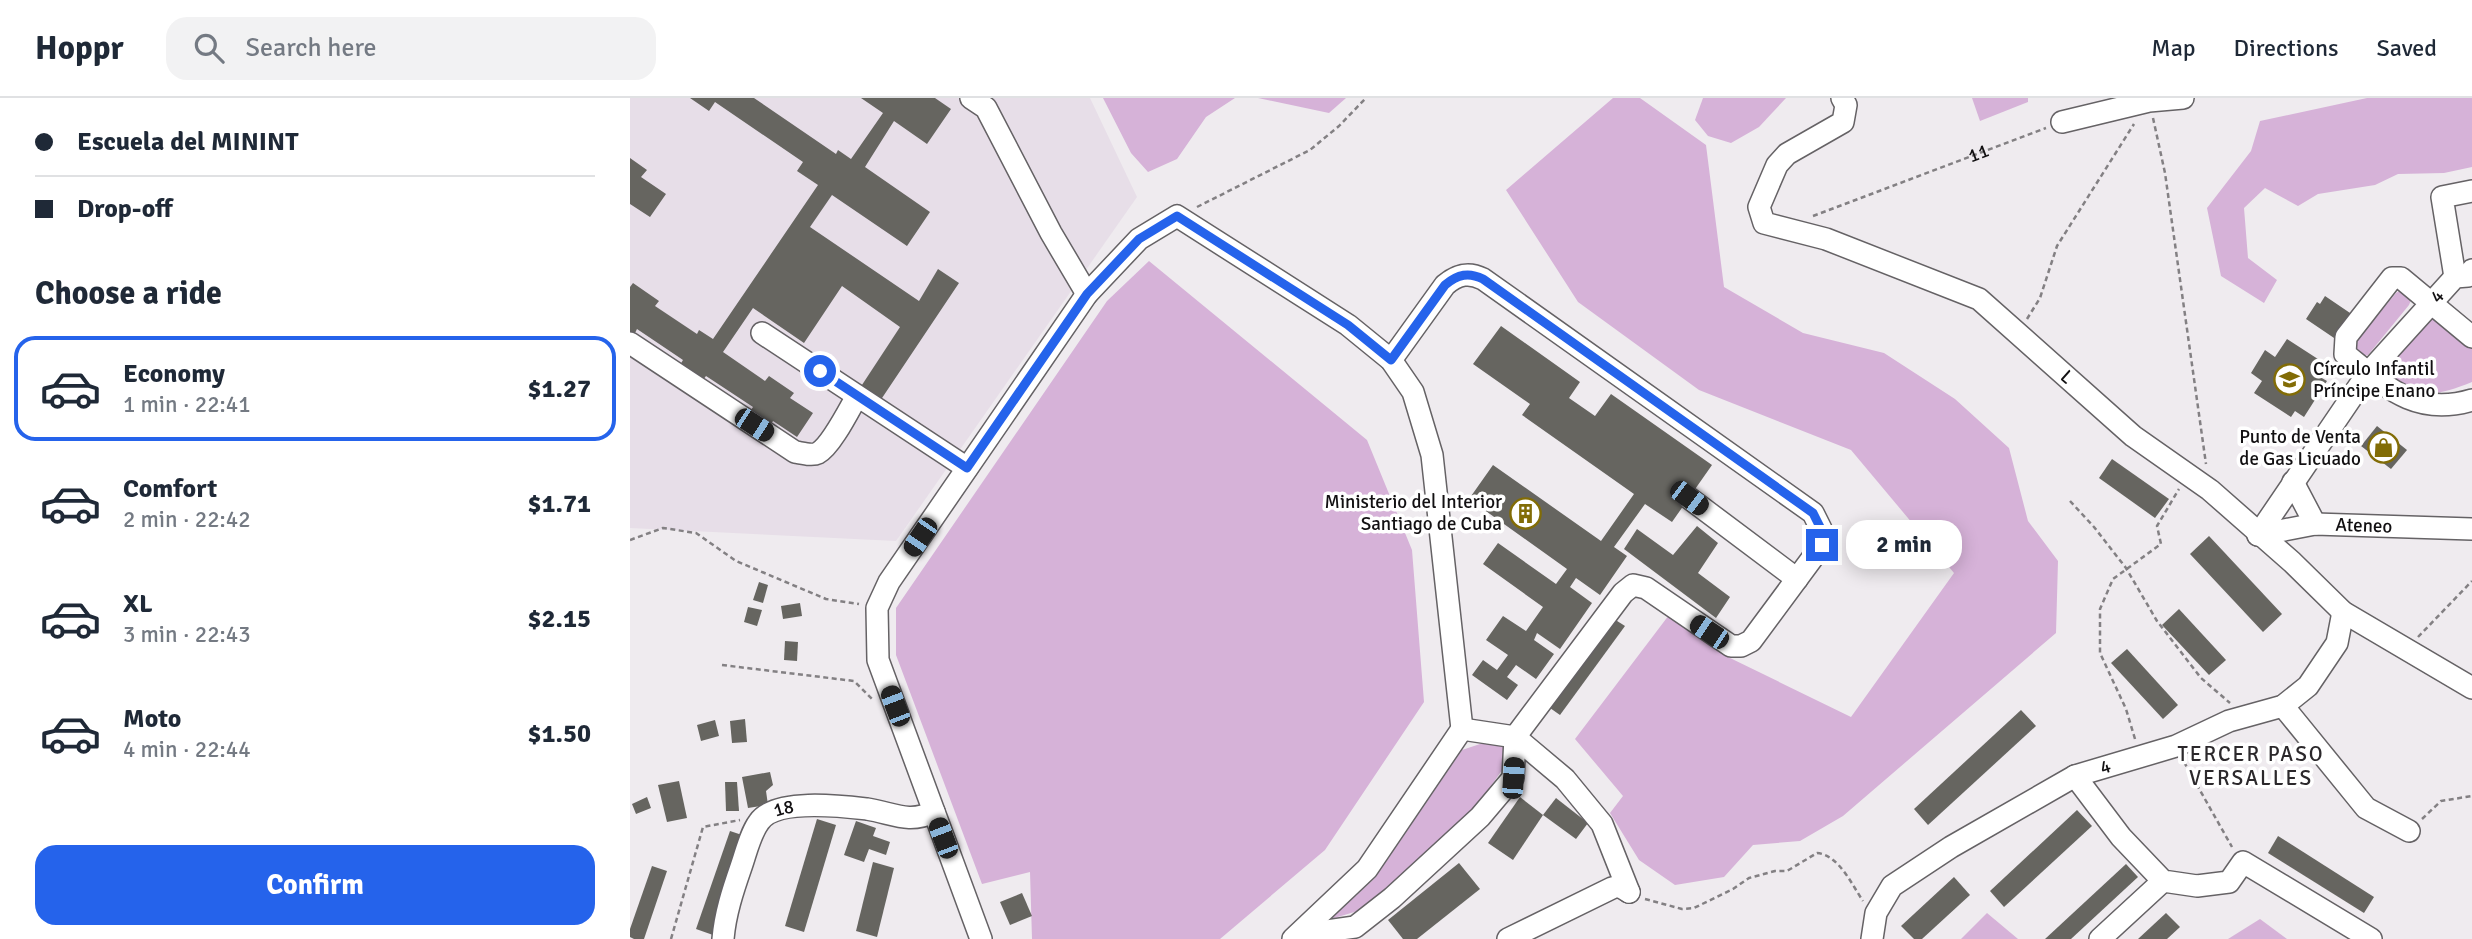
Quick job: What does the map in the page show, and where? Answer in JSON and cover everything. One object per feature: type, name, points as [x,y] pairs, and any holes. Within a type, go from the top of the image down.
[{"type":"street","points":[[971,98],[986,108],[1051,233],[1087,294]]},
{"type":"street","points":[[1780,229],[1764,223],[1759,207],[1767,185],[1777,165],[1787,154],[1843,122],[1846,105],[1842,98]]},
{"type":"street","points":[[2062,122],[2150,99],[2183,98]]},
{"type":"street","name":"4","points":[[2258,535],[2368,373],[2431,304],[2463,274],[2442,197],[2472,191]]},
{"type":"street","points":[[981,939],[877,660],[879,605],[889,582],[1087,294],[1139,239],[1177,216],[1348,325],[1391,360],[1413,392],[1432,455],[1462,729],[1367,869],[1296,937]]},
{"type":"street","name":"L","points":[[1780,229],[1826,239],[1979,299],[2133,436],[2210,490],[2258,535],[2292,562],[2343,612],[2472,688]]},
{"type":"street","points":[[1296,937],[1355,926],[1392,898],[1480,817],[1513,778],[1515,737],[1623,593],[1633,585],[1646,588],[1731,646],[1741,646],[1751,641],[1822,545],[1821,529],[1813,513],[1483,279],[1472,274],[1455,277],[1445,285],[1391,360]]},
{"type":"street","points":[[2472,337],[2401,278],[2392,278],[2346,338],[2345,354],[2402,397],[2436,406],[2472,400]]},
{"type":"street","points":[[762,332],[967,468]]},
{"type":"street","points":[[630,343],[796,452],[818,453],[829,442],[857,396]]},
{"type":"street","points":[[2293,482],[2315,524]]},
{"type":"street","points":[[1689,498],[1797,579]]},
{"type":"street","name":"Ateneo","points":[[2258,535],[2315,524],[2472,529]]},
{"type":"street","name":"4","points":[[1872,939],[1876,913],[1892,886],[1951,847],[2075,776],[2176,746],[2229,721],[2283,706],[2308,686],[2337,643],[2343,612]]},
{"type":"street","points":[[2283,706],[2366,808],[2409,831]]},
{"type":"street","points":[[1462,729],[1515,737],[1565,779],[1602,824],[1629,892]]},
{"type":"street","points":[[2075,776],[2121,837],[2163,881],[2197,886],[2229,882],[2243,862],[2371,939]]},
{"type":"street","name":"18","points":[[723,939],[732,892],[754,830],[764,816],[778,810],[817,806],[869,810],[908,819],[921,818],[934,812]]},
{"type":"street","points":[[2101,939],[2163,881]]},
{"type":"street","points":[[1508,939],[1612,888],[1619,886],[1629,892]]},
{"type":"path","points":[[1177,216],[1310,150],[1339,126],[1366,98]]},
{"type":"path","points":[[2024,341],[2021,328],[2040,298],[2057,246],[2150,99]]},
{"type":"path","points":[[2150,99],[2165,173],[2206,463]]},
{"type":"path","name":"11","points":[[1780,229],[2062,122]]},
{"type":"path","points":[[2141,755],[2126,709],[2099,653],[2100,609],[2113,579],[2161,544],[2157,526],[2186,473]]},
{"type":"path","points":[[2070,500],[2126,568],[2157,621],[2201,678],[2246,716]]},
{"type":"path","points":[[630,540],[663,528],[696,533],[736,561],[826,598],[879,605]]},
{"type":"path","points":[[2406,649],[2472,581]]},
{"type":"path","points":[[722,665],[854,681],[872,701],[895,706]]},
{"type":"path","points":[[2176,746],[2230,845],[2243,862]]},
{"type":"path","points":[[2409,831],[2441,801],[2472,796]]},
{"type":"path","points":[[671,939],[703,827],[764,816]]},
{"type":"path","points":[[1629,892],[1672,907],[1694,908],[1733,890],[1749,878],[1787,872],[1821,853],[1837,863],[1865,905],[1876,913]]},
{"type":"shaded area","points":[[630,98],[1090,98],[1137,197],[896,541],[630,528]]},
{"type":"shaded area","points":[[1103,98],[1235,98],[1206,117],[1177,159],[1148,172],[1131,153]]},
{"type":"shaded area","points":[[1258,98],[1346,98],[1329,113]]},
{"type":"shaded area","points":[[1613,98],[1640,98],[1706,145],[1724,287],[1803,333],[1884,353],[1955,399],[2009,448],[2028,521],[2058,561],[2056,633],[1843,816],[1800,841],[1753,845],[1724,877],[1675,885],[1639,860],[1610,813],[1623,796],[1575,739],[1669,615],[1728,657],[1851,717],[1954,573],[1851,450],[1699,390],[1578,302],[1506,190]]},
{"type":"shaded area","points":[[1703,98],[1786,98],[1759,127],[1731,143],[1708,136],[1695,120]]},
{"type":"shaded area","points":[[1972,98],[2028,98],[2028,102],[1980,121]]},
{"type":"shaded area","points":[[2367,98],[2472,98],[2472,167],[2444,173],[2398,174],[2375,185],[2318,194],[2298,206],[2265,188],[2244,208],[2248,258],[2277,280],[2264,303],[2221,276],[2207,208],[2251,151],[2260,121]]},
{"type":"shaded area","points":[[1149,261],[1367,440],[1412,550],[1424,702],[1325,850],[1220,939],[1032,939],[1030,872],[982,884],[896,655],[896,608],[1107,301]]},
{"type":"shaded area","points":[[2401,290],[2411,300],[2409,305],[2368,355],[2362,356],[2355,352],[2355,343]]},
{"type":"shaded area","points":[[2426,320],[2436,320],[2472,347],[2472,382],[2430,393],[2411,389],[2390,377],[2388,365]]},
{"type":"shaded area","points":[[1504,742],[1502,770],[1476,808],[1361,910],[1331,919],[1375,878],[1462,750],[1483,743]]},
{"type":"shaded area","points":[[1987,913],[2018,939],[1961,939]]},
{"type":"shaded area","points":[[2260,919],[2287,939],[2228,939]]},
{"type":"building","points":[[690,98],[754,98],[836,154],[838,150],[851,159],[883,113],[861,98],[935,98],[951,109],[927,144],[894,121],[865,167],[930,212],[907,246],[832,195],[810,227],[919,301],[938,269],[959,283],[878,404],[858,391],[900,327],[842,286],[804,343],[753,308],[723,352],[765,381],[769,376],[794,393],[790,398],[813,413],[797,437],[773,421],[770,426],[749,413],[753,407],[706,376],[703,380],[680,365],[683,360],[637,329],[634,335],[630,332],[630,287],[633,283],[659,301],[655,306],[697,334],[699,330],[713,339],[818,185],[797,171],[803,162],[715,102],[709,111]]},
{"type":"building","points":[[630,158],[647,170],[641,177],[666,194],[650,217],[630,204]]},
{"type":"building","points":[[2325,296],[2353,315],[2337,340],[2306,319],[2317,302],[2320,304]]},
{"type":"building","name":"Ministerio del Interior Santiago de Cuba","points":[[1501,326],[1580,382],[1569,398],[1595,416],[1611,394],[1712,465],[1672,522],[1645,504],[1614,547],[1627,556],[1600,595],[1576,578],[1570,587],[1592,603],[1560,649],[1537,633],[1534,640],[1554,654],[1536,679],[1516,665],[1507,677],[1518,685],[1507,700],[1472,675],[1483,660],[1497,670],[1508,655],[1486,640],[1503,616],[1526,631],[1543,607],[1483,564],[1498,543],[1556,584],[1567,569],[1469,499],[1493,465],[1601,541],[1634,494],[1522,415],[1530,404],[1473,364]]},
{"type":"building","points":[[2287,339],[2321,361],[2313,373],[2327,381],[2304,417],[2295,411],[2291,417],[2254,393],[2262,381],[2251,373],[2265,350],[2275,357]]},
{"type":"building","name":"Punto de Venta de Gas Licuado","points":[[2377,426],[2407,450],[2391,469],[2361,446]]},
{"type":"building","points":[[2112,459],[2169,499],[2155,518],[2099,478]]},
{"type":"building","points":[[1697,526],[1718,543],[1698,573],[1730,597],[1716,618],[1624,549],[1637,529],[1673,555]]},
{"type":"building","points":[[2209,536],[2282,614],[2263,632],[2190,554]]},
{"type":"building","points":[[759,582],[768,585],[763,603],[753,600]]},
{"type":"building","points":[[800,603],[802,616],[783,619],[781,606]]},
{"type":"building","points":[[748,607],[762,610],[757,626],[744,622]]},
{"type":"building","points":[[2179,609],[2226,660],[2209,675],[2162,625]]},
{"type":"building","points":[[1614,619],[1625,626],[1560,715],[1550,708]]},
{"type":"building","points":[[785,641],[798,642],[797,661],[784,660]]},
{"type":"building","points":[[2127,649],[2178,705],[2163,719],[2111,663]]},
{"type":"building","points":[[2021,710],[2036,726],[1928,825],[1914,809]]},
{"type":"building","points":[[745,719],[747,742],[732,743],[730,721]]},
{"type":"building","points":[[715,720],[719,736],[701,741],[697,725]]},
{"type":"building","points":[[770,772],[773,785],[766,791],[768,805],[748,808],[742,777]]},
{"type":"building","points":[[679,781],[687,818],[667,822],[658,785]]},
{"type":"building","points":[[725,782],[737,782],[739,811],[726,811]]},
{"type":"building","points":[[647,797],[651,808],[636,814],[632,804]]},
{"type":"building","points":[[1520,797],[1543,815],[1513,860],[1488,843]]},
{"type":"building","points":[[1556,798],[1588,823],[1576,839],[1543,815]]},
{"type":"building","points":[[2077,810],[2092,826],[2004,907],[1990,891]]},
{"type":"building","points":[[817,819],[836,825],[804,932],[785,926]]},
{"type":"building","points":[[856,821],[876,828],[873,836],[890,842],[886,855],[869,849],[864,862],[844,855]]},
{"type":"building","points":[[730,831],[748,837],[713,935],[696,929]]},
{"type":"building","points":[[2278,836],[2374,897],[2364,913],[2268,853]]},
{"type":"building","points":[[873,862],[894,868],[877,937],[856,931]]},
{"type":"building","points":[[1459,863],[1480,889],[1417,939],[1403,939],[1388,920]]},
{"type":"building","points":[[2126,864],[2138,877],[2071,939],[2045,939]]},
{"type":"building","points":[[652,866],[667,871],[644,939],[634,939],[630,937],[630,929]]},
{"type":"building","points":[[1954,877],[1970,895],[1922,939],[1914,939],[1901,926]]},
{"type":"building","points":[[1022,893],[1032,916],[1010,925],[1000,902]]},
{"type":"building","points":[[2166,913],[2180,927],[2167,939],[2138,939]]},
{"type":"place","name":"Círculo Infantil Príncipe Enano","points":[[2290,380]]},
{"type":"place","name":"Punto de Venta de Gas Licuado","points":[[2384,448]]},
{"type":"place","name":"Ministerio del Interior Santiago de Cuba","points":[[1525,513]]},
{"type":"district","name":"TERCER PASO VERSALLES","points":[[2251,766]]},
{"type":"route","points":[[820,371],[967,468],[1087,294],[1139,239],[1177,216],[1348,325],[1391,360],[1445,285],[1455,277],[1472,274],[1483,279],[1813,513],[1821,529],[1822,545]]}]
